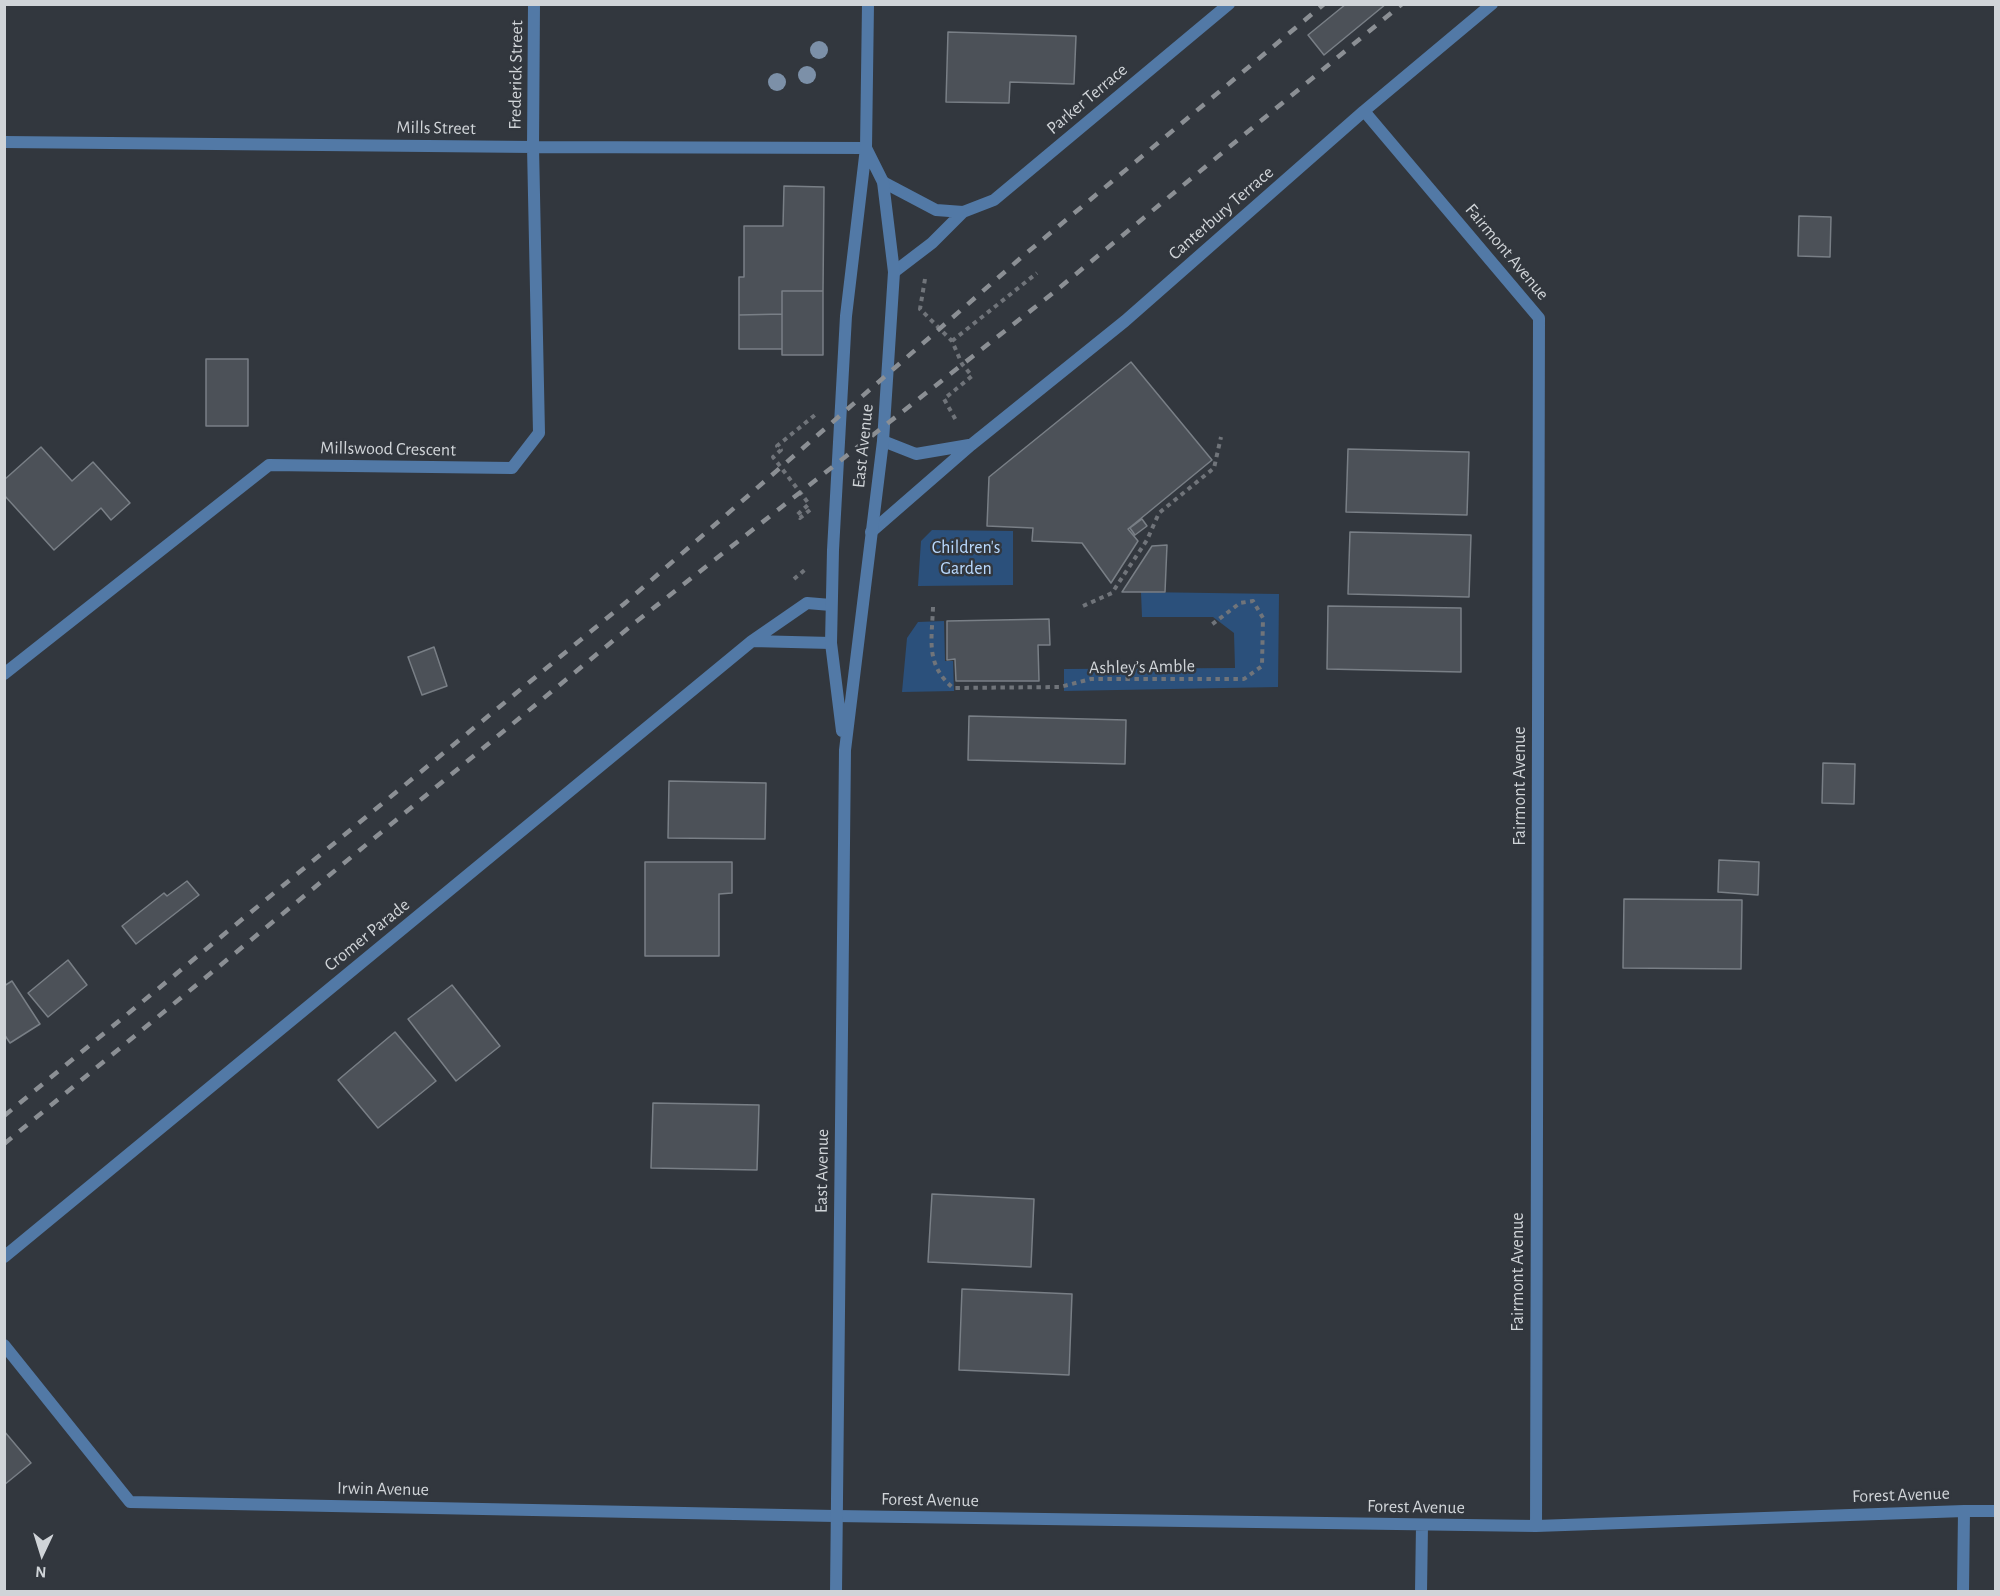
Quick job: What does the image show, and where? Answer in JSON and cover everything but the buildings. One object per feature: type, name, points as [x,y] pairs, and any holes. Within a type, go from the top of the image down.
[{"type":"street","name":"Frederick Street","points":[[533,147],[534,4]]},
{"type":"street","name":"East Avenue","points":[[845,750],[831,643],[831,604],[846,316],[866,148],[868,4]]},
{"type":"street","name":"Parker Terrace","points":[[894,272],[932,243],[963,212],[994,200],[1229,4]]},
{"type":"street","name":"Canterbury Terrace","points":[[871,532],[971,445],[1125,321],[1364,111],[1492,4]]},
{"type":"street","name":"Fairmont Avenue","points":[[1364,111],[1539,318],[1536,1526]]},
{"type":"street","name":"Mills Street","points":[[4,142],[866,148]]},
{"type":"street","name":"Millswood Crescent","points":[[4,674],[269,465],[512,468],[539,433],[533,147]]},
{"type":"street","name":"East Avenue","points":[[836,1592],[835,1516],[845,750],[884,441],[894,272],[883,182],[866,148]]},
{"type":"street","name":"Parker Terrace","points":[[883,182],[936,210],[963,212]]},
{"type":"street","name":"Canterbury Terrace","points":[[884,441],[916,454],[971,445]]},
{"type":"street","name":"Cromer Parade","points":[[4,1257],[752,641],[807,603],[831,604]]},
{"type":"street","points":[[752,641],[831,643]]},
{"type":"street","name":"Irwin Avenue","points":[[4,1345],[130,1502],[835,1516]]},
{"type":"street","points":[[1963,1592],[1964,1511]]},
{"type":"street","name":"Forest Avenue","points":[[835,1516],[1536,1526],[1995,1511]]},
{"type":"street","points":[[1421,1592],[1422,1525]]},
{"type":"path","points":[[927,270],[920,309],[952,341],[963,364],[972,376],[944,399],[971,445]]},
{"type":"path","points":[[952,341],[1037,273]]},
{"type":"path","points":[[814,512],[812,508],[800,518],[797,515],[809,504],[773,458],[781,450],[777,446],[824,408]]},
{"type":"path","points":[[1083,606],[1112,593],[1147,540],[1159,513],[1214,468],[1221,437]]},
{"type":"path","name":"Ashley’s Amble","points":[[933,607],[934,662],[942,678],[953,688],[1060,687],[1091,679],[1244,679],[1262,666],[1263,618],[1253,601],[1240,603],[1210,626]]},
{"type":"green space","name":"Children's Garden","points":[[932,530],[1013,531],[1013,585],[918,586],[921,541]]},
{"type":"green space","points":[[1141,592],[1279,594],[1278,687],[1064,691],[1064,669],[1235,668],[1234,633],[1213,617],[1142,617]]},
{"type":"green space","points":[[944,621],[945,661],[953,661],[954,691],[902,692],[907,638],[918,622]]},
{"type":"railway","points":[[4,1116],[624,604],[1023,256],[1324,4]]},
{"type":"railway","points":[[4,1144],[637,621],[1053,293],[1402,4]]}]
